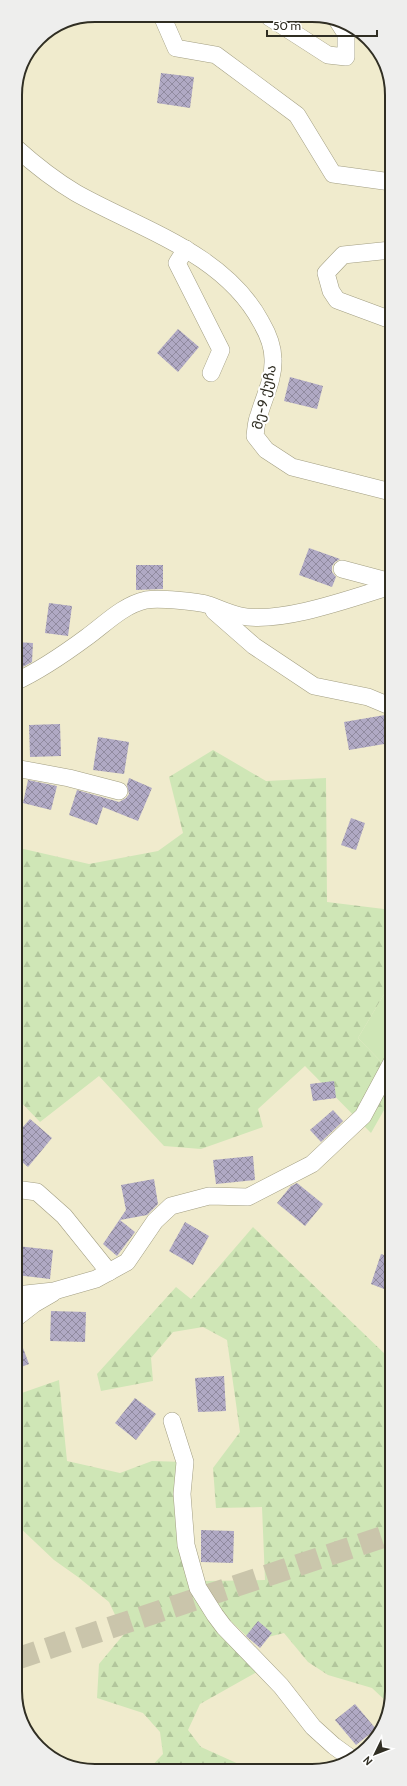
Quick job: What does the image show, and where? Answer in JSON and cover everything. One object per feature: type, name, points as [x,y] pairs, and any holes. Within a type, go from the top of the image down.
[{"type":"street","points":[[165,22],[176,48],[216,55],[297,115],[333,174],[385,181]]},
{"type":"street","points":[[277,22],[328,55],[346,57],[346,34],[342,28]]},
{"type":"street","name":"მე-9 ქუჩა","points":[[22,153],[36,165],[74,192],[186,249],[220,274],[252,306],[270,338],[273,360],[269,388],[258,416],[255,436],[266,450],[292,467],[385,490]]},
{"type":"street","points":[[186,249],[177,263],[221,350],[211,373]]},
{"type":"street","points":[[385,251],[343,255],[326,273],[331,291],[337,300],[385,318]]},
{"type":"street","points":[[342,569],[385,580]]},
{"type":"street","points":[[22,679],[38,671],[62,655],[128,607],[146,600],[189,601],[207,604],[240,616],[278,616],[310,610],[385,588]]},
{"type":"street","points":[[207,604],[254,646],[314,686],[368,697],[385,704]]},
{"type":"street","points":[[22,769],[69,778],[119,791]]},
{"type":"street","points":[[22,1294],[60,1289],[96,1280],[127,1262],[156,1221],[171,1206],[209,1196],[248,1197],[312,1164],[363,1116],[385,1075]]},
{"type":"street","points":[[22,1190],[37,1192],[64,1216],[109,1272]]},
{"type":"street","points":[[22,1313],[34,1304],[60,1289]]},
{"type":"street","points":[[172,1421],[185,1462],[182,1494],[186,1545],[198,1588],[224,1627],[280,1686],[313,1728],[347,1755]]},
{"type":"green space","points":[[213,750],[266,781],[326,778],[327,902],[385,909],[385,993],[358,1038],[385,1066],[385,1108],[371,1133],[305,1066],[258,1109],[263,1127],[201,1149],[164,1146],[99,1076],[40,1122],[22,1103],[22,849],[89,864],[158,851],[183,833],[169,777]]},
{"type":"green space","points":[[385,993],[385,1066],[358,1038]]},
{"type":"green space","points":[[253,1227],[385,1354],[385,1700],[372,1688],[328,1675],[308,1662],[284,1633],[252,1641],[222,1613],[204,1581],[265,1580],[262,1507],[216,1508],[213,1468],[240,1432],[227,1340],[203,1327],[173,1332],[151,1358],[153,1381],[101,1391],[97,1374],[176,1287],[191,1299]]},
{"type":"green space","points":[[59,1380],[67,1461],[120,1473],[152,1461],[185,1462],[198,1588],[264,1668],[200,1704],[188,1730],[201,1747],[239,1764],[154,1764],[163,1754],[160,1732],[143,1713],[97,1698],[99,1664],[124,1634],[109,1602],[54,1560],[22,1530],[22,1393]]},
{"type":"building","points":[[161,73],[194,77],[190,108],[157,103]]},
{"type":"building","points":[[178,329],[199,347],[178,372],[157,353]]},
{"type":"building","points":[[290,377],[323,386],[317,409],[284,401]]},
{"type":"building","points":[[309,548],[340,559],[332,566],[332,572],[336,577],[332,587],[299,575]]},
{"type":"building","points":[[136,565],[163,565],[163,589],[136,590]]},
{"type":"building","points":[[49,603],[72,606],[68,636],[45,633]]},
{"type":"building","points":[[22,642],[33,643],[32,662],[22,667]]},
{"type":"building","points":[[385,715],[385,744],[349,750],[344,722]]},
{"type":"building","points":[[60,724],[61,756],[30,757],[29,725]]},
{"type":"building","points":[[98,737],[129,742],[124,774],[93,770]]},
{"type":"building","points":[[129,778],[152,788],[138,821],[103,807],[97,825],[69,815],[77,790],[119,802],[126,798],[129,794],[127,785]]},
{"type":"building","points":[[28,780],[57,786],[51,810],[23,803]]},
{"type":"building","points":[[351,818],[365,823],[356,850],[341,845]]},
{"type":"building","points":[[334,1081],[336,1098],[313,1101],[310,1084]]},
{"type":"building","points":[[333,1110],[343,1121],[321,1142],[310,1130]]},
{"type":"building","points":[[30,1119],[52,1138],[28,1167],[22,1162],[22,1128]]},
{"type":"building","points":[[253,1156],[255,1180],[216,1184],[213,1160]]},
{"type":"building","points":[[154,1179],[158,1204],[147,1215],[120,1220],[135,1232],[117,1256],[103,1244],[126,1210],[121,1185]]},
{"type":"building","points":[[297,1183],[323,1204],[305,1226],[277,1203],[291,1186]]},
{"type":"building","points":[[185,1222],[209,1236],[193,1265],[169,1251]]},
{"type":"building","points":[[22,1247],[53,1250],[50,1279],[22,1276]]},
{"type":"building","points":[[381,1254],[385,1255],[385,1289],[371,1284]]},
{"type":"building","points":[[51,1311],[86,1312],[85,1342],[50,1341]]},
{"type":"building","points":[[22,1345],[29,1364],[22,1367]]},
{"type":"building","points":[[224,1376],[226,1411],[198,1412],[195,1378]]},
{"type":"building","points":[[135,1398],[156,1414],[136,1440],[115,1423]]},
{"type":"building","points":[[201,1530],[234,1531],[233,1563],[201,1562]]},
{"type":"building","points":[[258,1621],[272,1633],[260,1648],[246,1636]]},
{"type":"building","points":[[355,1704],[375,1728],[370,1734],[355,1734],[355,1744],[335,1720]]},
{"type":"tunnel","points":[[22,1657],[385,1536]]}]
